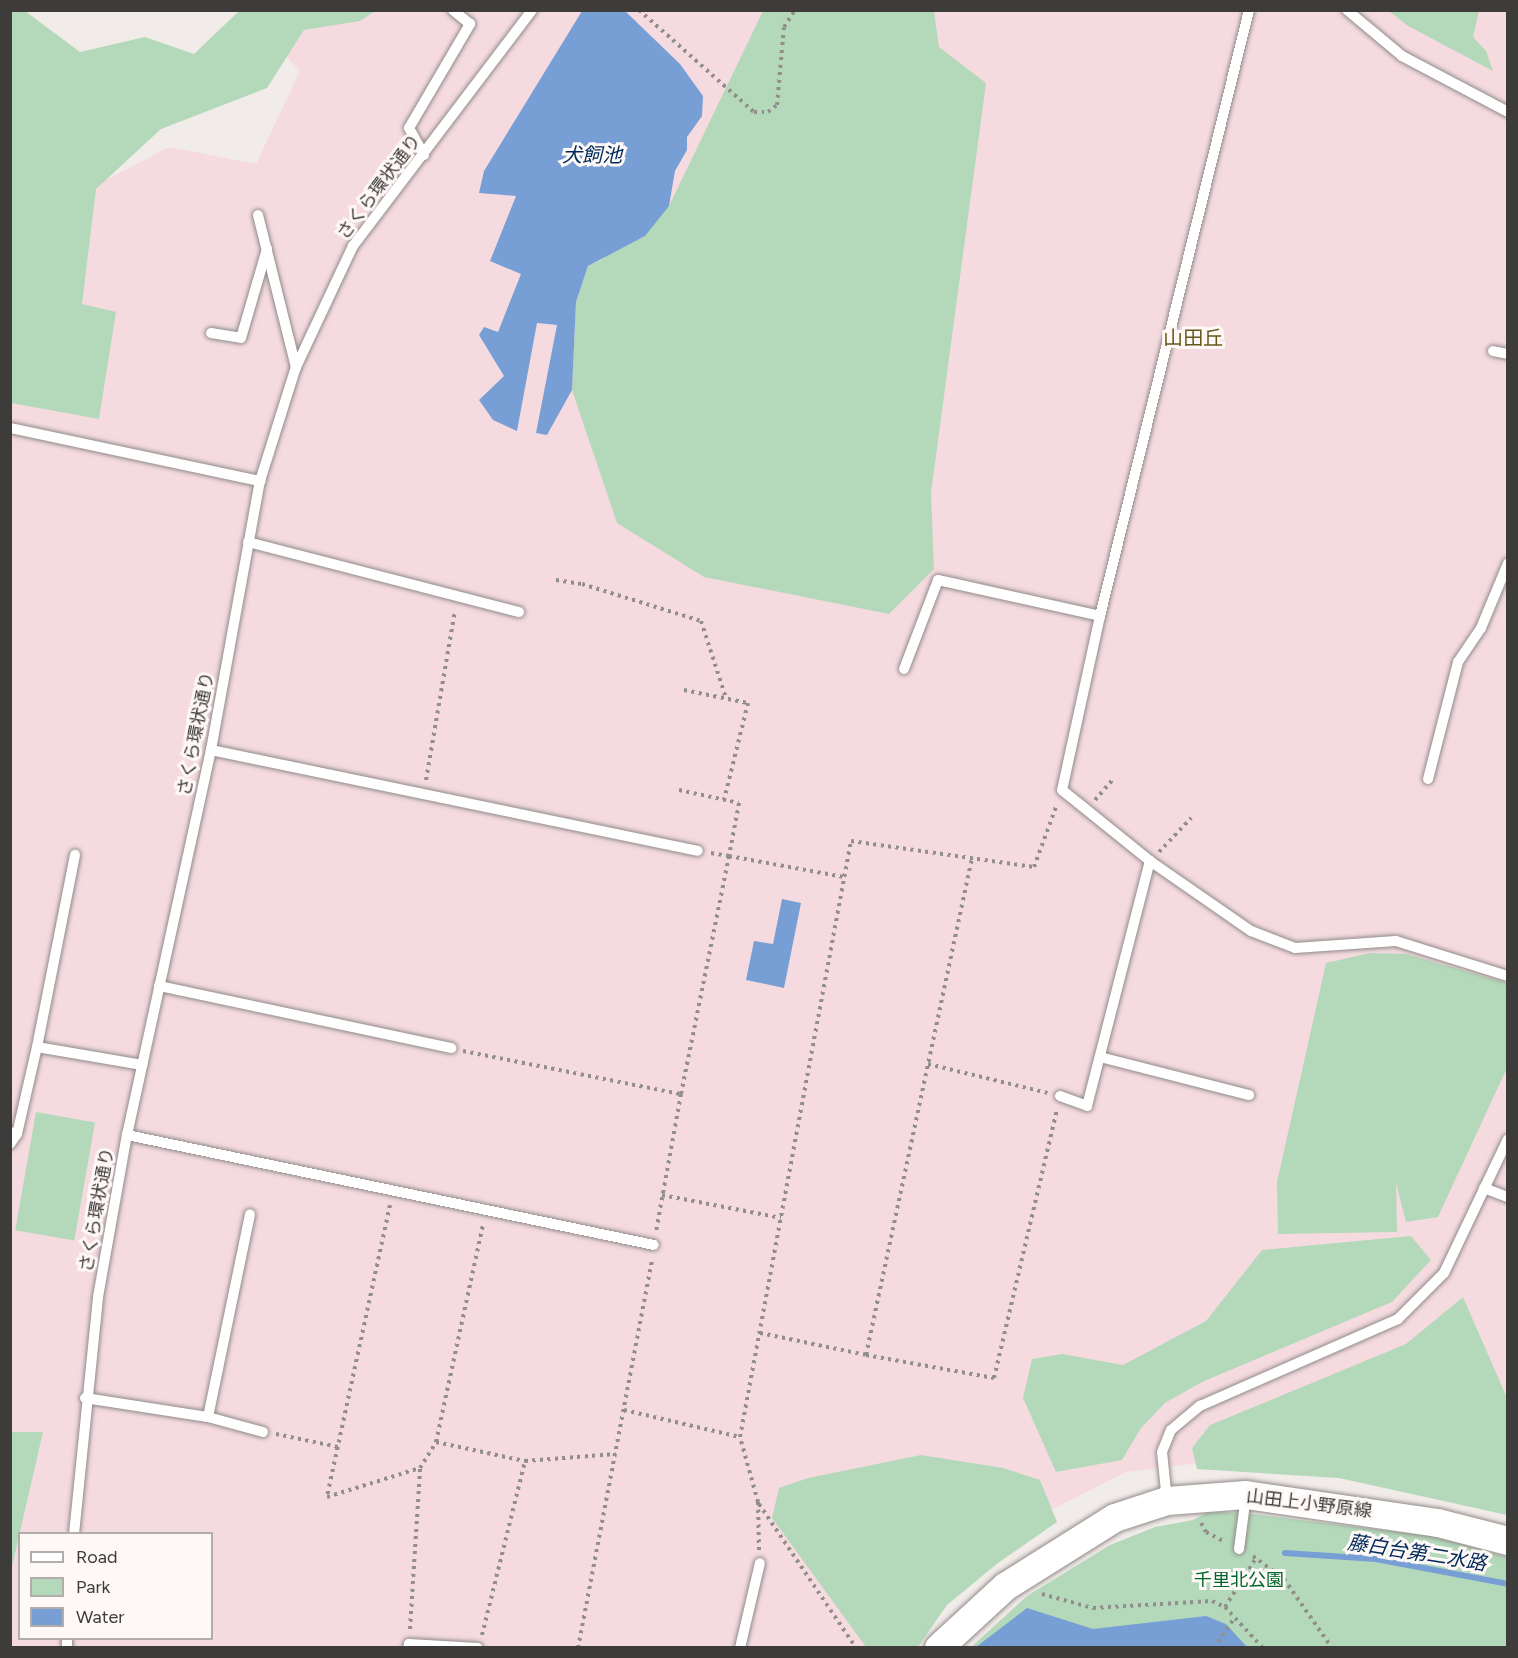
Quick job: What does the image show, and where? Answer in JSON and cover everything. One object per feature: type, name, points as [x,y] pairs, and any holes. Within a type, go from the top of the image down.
[{"type":"main road","name":"山田上小野原線","points":[[939,1647],[1005,1587],[1115,1518],[1167,1501],[1246,1495],[1416,1520],[1508,1541]]},
{"type":"lane","points":[[424,155],[410,128],[470,24],[453,10]]},
{"type":"lane","name":"さくら環状通り","points":[[74,1532],[85,1398],[98,1297],[127,1135],[212,750],[260,481],[296,367],[353,246],[532,10]]},
{"type":"lane","points":[[1249,10],[1100,616],[1062,790],[1150,861],[1251,931],[1295,948],[1342,948],[1396,941],[1508,976]]},
{"type":"lane","points":[[1347,10],[1402,56],[1508,112]]},
{"type":"lane","points":[[258,215],[296,367]]},
{"type":"lane","points":[[211,333],[241,338],[267,249]]},
{"type":"lane","points":[[1493,351],[1508,354]]},
{"type":"lane","points":[[10,428],[260,481]]},
{"type":"lane","points":[[248,542],[457,598],[519,612]]},
{"type":"lane","points":[[1428,779],[1458,662],[1481,628],[1508,563]]},
{"type":"lane","points":[[904,669],[938,580],[1100,616]]},
{"type":"lane","points":[[212,750],[698,851]]},
{"type":"lane","points":[[10,1144],[37,1047],[75,855]]},
{"type":"lane","points":[[1060,1096],[1087,1106],[1150,861]]},
{"type":"lane","points":[[159,986],[451,1048]]},
{"type":"lane","points":[[37,1047],[142,1065]]},
{"type":"lane","points":[[1100,1057],[1249,1095]]},
{"type":"lane","points":[[127,1135],[654,1245]]},
{"type":"lane","points":[[1167,1501],[1162,1452],[1171,1430],[1200,1406],[1398,1319],[1444,1274],[1508,1139]]},
{"type":"lane","points":[[1484,1188],[1508,1197]]},
{"type":"lane","points":[[208,1417],[250,1214]]},
{"type":"lane","points":[[85,1398],[208,1417],[263,1432]]},
{"type":"lane","points":[[1239,1549],[1246,1495]]},
{"type":"lane","points":[[740,1647],[760,1563]]},
{"type":"lane","points":[[409,1646],[478,1647]]},
{"type":"path","points":[[639,10],[754,112],[768,112],[777,105],[783,27],[795,10]]},
{"type":"path","points":[[556,580],[582,584],[701,621],[726,698]]},
{"type":"path","points":[[423,795],[457,598]]},
{"type":"path","points":[[748,703],[695,692],[684,690],[726,698],[748,703]]},
{"type":"path","points":[[724,800],[748,703]]},
{"type":"path","points":[[1087,810],[1114,778]]},
{"type":"path","points":[[578,1647],[616,1454],[681,1094],[739,803],[679,790]]},
{"type":"path","points":[[760,1563],[758,1503],[740,1437],[851,841],[1034,867],[1062,790]]},
{"type":"path","points":[[1150,861],[1191,818]]},
{"type":"path","points":[[729,856],[844,877]]},
{"type":"path","points":[[866,1354],[972,858]]},
{"type":"path","points":[[451,1048],[681,1094]]},
{"type":"path","points":[[760,1333],[994,1378],[1060,1096],[928,1064]]},
{"type":"path","points":[[393,1192],[327,1497],[420,1468]]},
{"type":"path","points":[[662,1195],[781,1218]]},
{"type":"path","points":[[409,1646],[420,1468],[436,1442],[486,1211]]},
{"type":"path","points":[[624,1410],[740,1437]]},
{"type":"path","points":[[263,1432],[338,1447]]},
{"type":"path","points":[[436,1442],[525,1461],[616,1454]]},
{"type":"path","points":[[478,1647],[525,1461]]},
{"type":"path","points":[[758,1503],[856,1647]]},
{"type":"path","points":[[1198,1515],[1206,1532],[1256,1558],[1284,1579],[1332,1647]]},
{"type":"path","points":[[1225,1607],[1256,1558]]},
{"type":"path","points":[[1040,1593],[1093,1608],[1212,1601],[1225,1607],[1263,1647]]},
{"type":"path","points":[[1214,1647],[1235,1617]]},
{"type":"shaded area","points":[[352,11],[1507,11],[1507,1473],[1265,1455],[1126,1472],[1031,1520],[895,1647],[11,1647],[10,391],[61,174],[108,179],[169,147],[256,164],[300,71],[285,55],[303,29]]},
{"type":"green space","points":[[10,11],[25,11],[80,52],[145,37],[194,54],[239,11],[375,11],[360,21],[304,30],[267,88],[161,129],[96,189],[82,304],[116,312],[99,419],[11,403]]},
{"type":"green space","points":[[763,11],[934,11],[939,47],[986,83],[931,493],[934,569],[889,614],[704,577],[617,523],[572,390],[576,302],[588,266],[601,260],[669,206]]},
{"type":"green space","points":[[1389,11],[1479,11],[1473,37],[1486,51],[1493,71],[1408,26]]},
{"type":"green space","points":[[1370,953],[1406,954],[1507,983],[1507,1068],[1438,1217],[1406,1222],[1396,1183],[1397,1232],[1278,1234],[1277,1182],[1326,963]]},
{"type":"green space","points":[[36,1112],[95,1122],[74,1241],[15,1230]]},
{"type":"green space","points":[[1411,1236],[1431,1260],[1392,1302],[1202,1382],[1165,1403],[1141,1428],[1122,1460],[1056,1472],[1023,1398],[1032,1359],[1062,1354],[1123,1365],[1206,1321],[1262,1250]]},
{"type":"green space","points":[[1463,1297],[1507,1398],[1507,1515],[1339,1478],[1197,1469],[1192,1448],[1210,1425],[1406,1344]]},
{"type":"green space","points":[[10,1432],[43,1432],[20,1532],[18,1532],[11,1571]]},
{"type":"green space","points":[[921,1455],[1003,1468],[1040,1480],[1057,1522],[998,1563],[947,1605],[918,1647],[866,1647],[772,1518],[779,1488],[808,1478]]},
{"type":"green space","name":"千里北公園","points":[[1208,1512],[1245,1513],[1437,1537],[1507,1557],[1507,1647],[970,1648],[1027,1596],[1110,1545],[1155,1527],[1193,1520]]},
{"type":"water","name":"犬飼池","points":[[582,11],[625,11],[680,64],[703,96],[702,116],[687,137],[687,150],[675,171],[669,206],[645,236],[588,266],[576,302],[572,390],[547,435],[536,433],[557,325],[537,323],[517,431],[493,420],[479,400],[504,376],[479,335],[484,327],[498,332],[521,274],[490,261],[516,196],[479,193],[484,171]]},
{"type":"water","points":[[782,899],[801,903],[784,988],[746,980],[754,941],[773,944]]},
{"type":"water","points":[[1027,1608],[1093,1629],[1206,1616],[1226,1624],[1247,1647],[976,1647]]},
{"type":"waterway","name":"藤白台第二水路","points":[[1285,1553],[1376,1559],[1508,1584]]},
{"type":"district","name":"山田丘","points":[[1193,338]]}]
